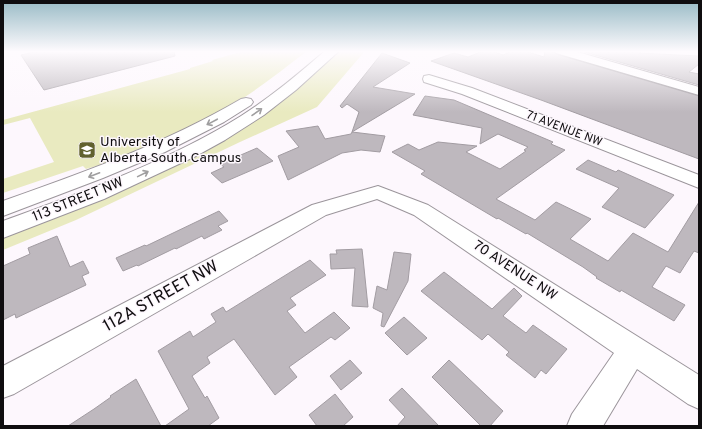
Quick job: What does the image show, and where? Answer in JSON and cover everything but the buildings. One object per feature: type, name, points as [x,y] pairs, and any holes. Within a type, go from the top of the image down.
[{"type":"main road","name":"113 STREET NW","points":[[3,209],[127,162],[199,128],[230,112],[254,97],[288,71]]},
{"type":"main road","name":"113 STREET NW","points":[[3,230],[135,177],[215,139],[272,102],[310,71]]},
{"type":"street","points":[[628,71],[699,91]]},
{"type":"street","name":"71 AVENUE NW","points":[[429,79],[467,91],[699,182]]},
{"type":"street","name":"70 AVENUE NW","points":[[319,210],[378,192],[421,210],[699,392]]},
{"type":"street","name":"112A STREET NW","points":[[3,383],[319,210]]},
{"type":"street","points":[[584,426],[633,349]]},
{"type":"green space","points":[[183,71],[281,71],[227,108],[168,139],[107,163],[86,169],[83,166],[3,193],[3,179],[54,162],[30,118],[3,125],[3,120]]},
{"type":"green space","points":[[316,71],[348,71],[317,107],[76,220],[3,250],[3,236],[209,148],[242,130],[295,90]]},
{"type":"place","name":"University of Alberta South Campus","points":[[87,150]]}]
